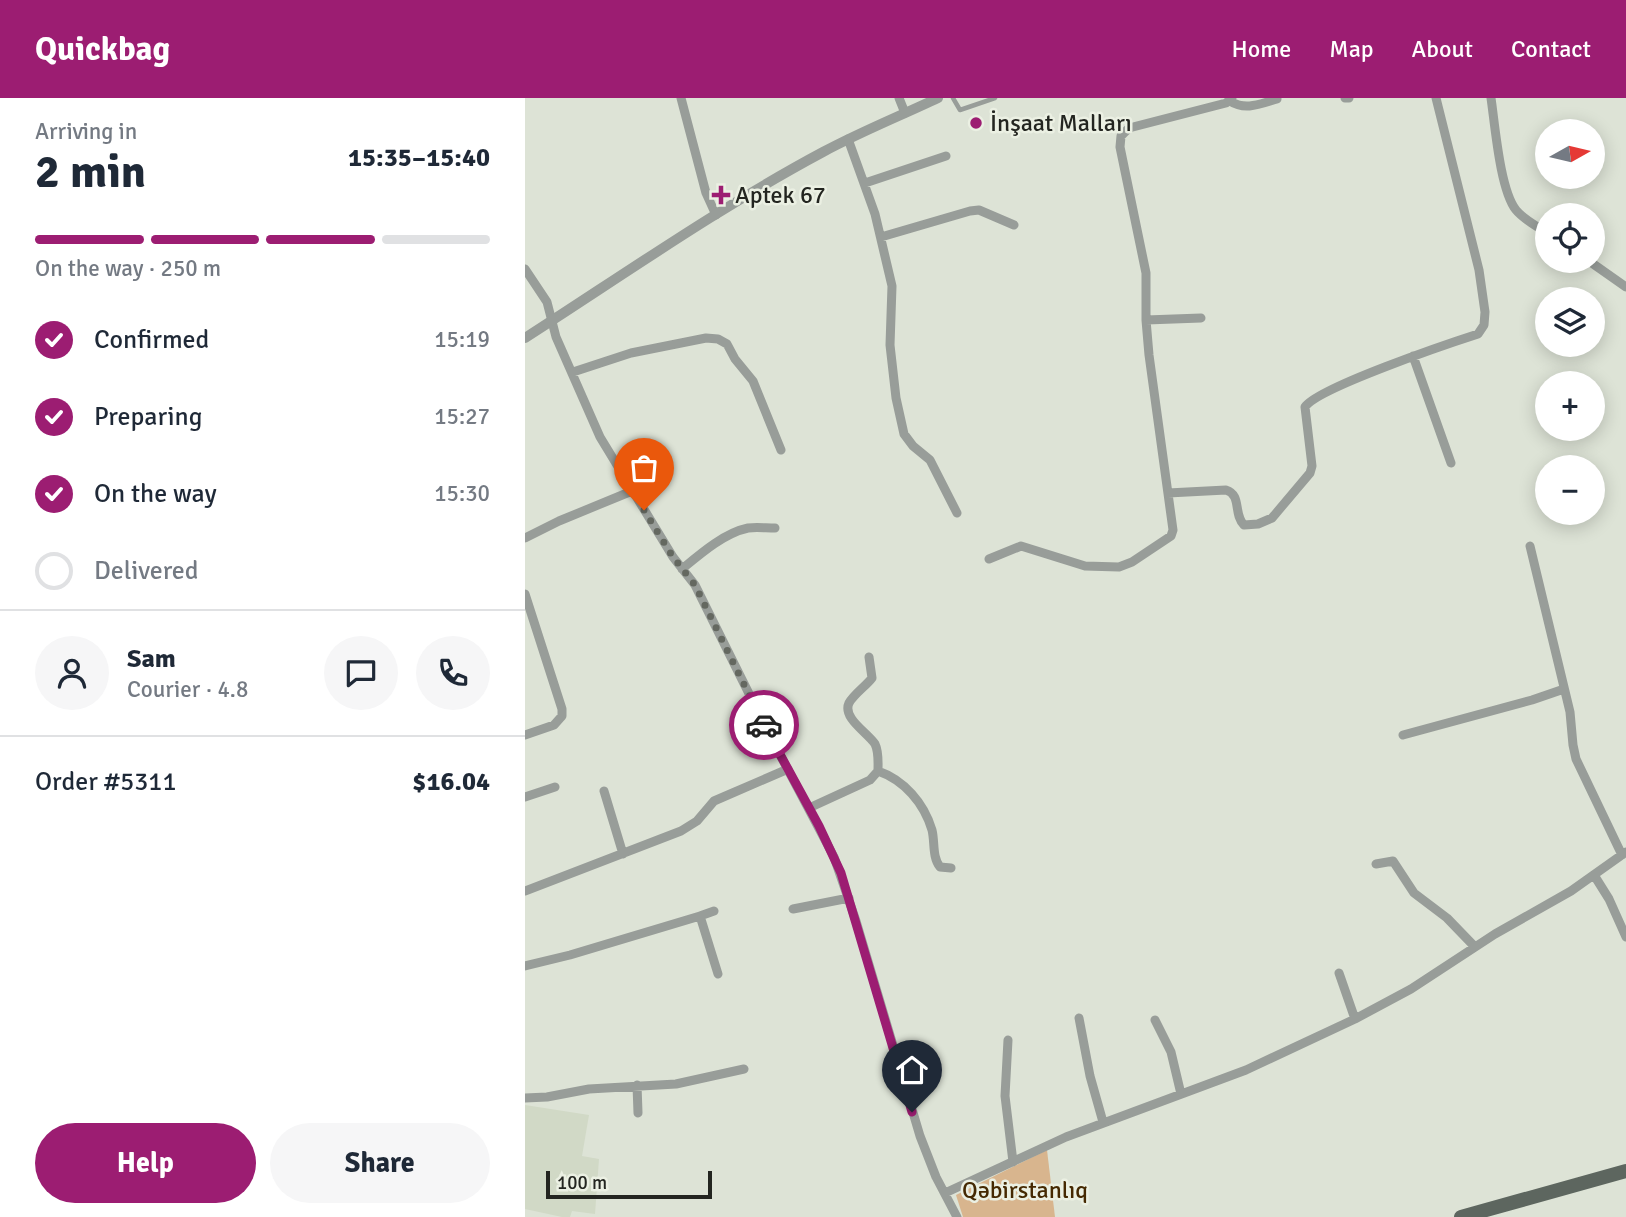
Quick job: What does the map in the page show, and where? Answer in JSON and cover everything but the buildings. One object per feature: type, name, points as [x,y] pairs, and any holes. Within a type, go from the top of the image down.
[{"type":"main road","points":[[1461,1217],[1626,1171]]},
{"type":"street","points":[[681,98],[706,193],[716,215]]},
{"type":"street","points":[[899,98],[905,113]]},
{"type":"street","points":[[525,338],[800,164],[938,98]]},
{"type":"street","points":[[1168,493],[1226,490],[1232,492],[1235,497],[1239,520],[1244,525],[1258,524],[1272,518],[1310,473],[1312,466],[1305,407],[1309,401],[1413,356],[1478,334],[1485,312],[1479,270],[1436,98]]},
{"type":"street","points":[[1490,98],[1510,200],[1519,214],[1535,225]]},
{"type":"street","points":[[989,559],[1021,546],[1086,566],[1119,567],[1132,562],[1171,536],[1173,530],[1146,320],[1146,273],[1120,147],[1121,136],[1129,128],[1226,103],[1231,99],[1235,104],[1248,106],[1277,99]]},
{"type":"street","points":[[848,139],[865,183],[892,286],[890,345],[896,398],[904,434],[913,446],[930,460],[957,513]]},
{"type":"street","points":[[865,183],[946,156]]},
{"type":"street","points":[[881,237],[979,210],[1014,225]]},
{"type":"street","points":[[525,269],[547,302],[551,321],[600,437],[682,569],[695,585],[834,857],[849,898],[929,1163],[957,1217]]},
{"type":"street","points":[[1605,272],[1626,287]]},
{"type":"street","points":[[1146,320],[1201,318]]},
{"type":"street","points":[[573,372],[631,353],[706,338],[718,339],[727,344],[735,359],[754,381],[781,450]]},
{"type":"street","points":[[1413,356],[1451,463]]},
{"type":"street","points":[[525,538],[632,491]]},
{"type":"street","points":[[682,569],[699,554],[736,532],[749,528],[775,528]]},
{"type":"street","points":[[945,1193],[1103,1122],[1291,1051],[1411,989],[1475,947],[1561,897],[1624,854],[1576,759],[1564,689],[1530,546]]},
{"type":"street","points":[[525,594],[562,709],[562,716],[554,725],[525,735]]},
{"type":"street","points":[[809,808],[870,780],[878,771],[878,752],[874,743],[851,718],[848,709],[849,703],[872,678],[869,657]]},
{"type":"street","points":[[1403,735],[1564,689]]},
{"type":"street","points":[[525,891],[681,831],[697,821],[714,801],[787,769]]},
{"type":"street","points":[[878,771],[890,775],[912,793],[932,831],[936,862],[940,867],[951,868]]},
{"type":"street","points":[[525,797],[555,787]]},
{"type":"street","points":[[604,791],[623,854]]},
{"type":"street","points":[[1376,864],[1393,861],[1413,893],[1447,918],[1475,947]]},
{"type":"street","points":[[1594,875],[1626,937]]},
{"type":"street","points":[[793,909],[849,898]]},
{"type":"street","points":[[525,965],[582,951],[714,911]]},
{"type":"street","points":[[700,916],[718,974]]},
{"type":"street","points":[[1339,973],[1355,1019]]},
{"type":"street","points":[[1079,1018],[1090,1076],[1103,1122]]},
{"type":"street","points":[[1156,1020],[1171,1052],[1181,1094]]},
{"type":"street","points":[[1008,1040],[1005,1096],[1013,1162]]},
{"type":"street","points":[[525,1098],[589,1089],[676,1084],[744,1069]]},
{"type":"street","points":[[638,1085],[638,1114]]},
{"type":"lane","points":[[953,98],[960,110],[995,98]]},
{"type":"shaded area","points":[[525,1105],[589,1115],[582,1156],[599,1159],[595,1214],[572,1211],[570,1217],[562,1217],[525,1209]]},
{"type":"green space","name":"Qəbirstanlıq","points":[[1047,1150],[1055,1217],[963,1217],[956,1195]]},
{"type":"way so far","points":[[644,510],[673,557],[695,585],[722,635],[764,725]]},
{"type":"place","name":"İnşaat Malları","points":[[976,123]]},
{"type":"place","name":"Aptek 67","points":[[721,195]]},
{"type":"route","points":[[764,725],[819,826],[841,873],[912,1112]]}]
